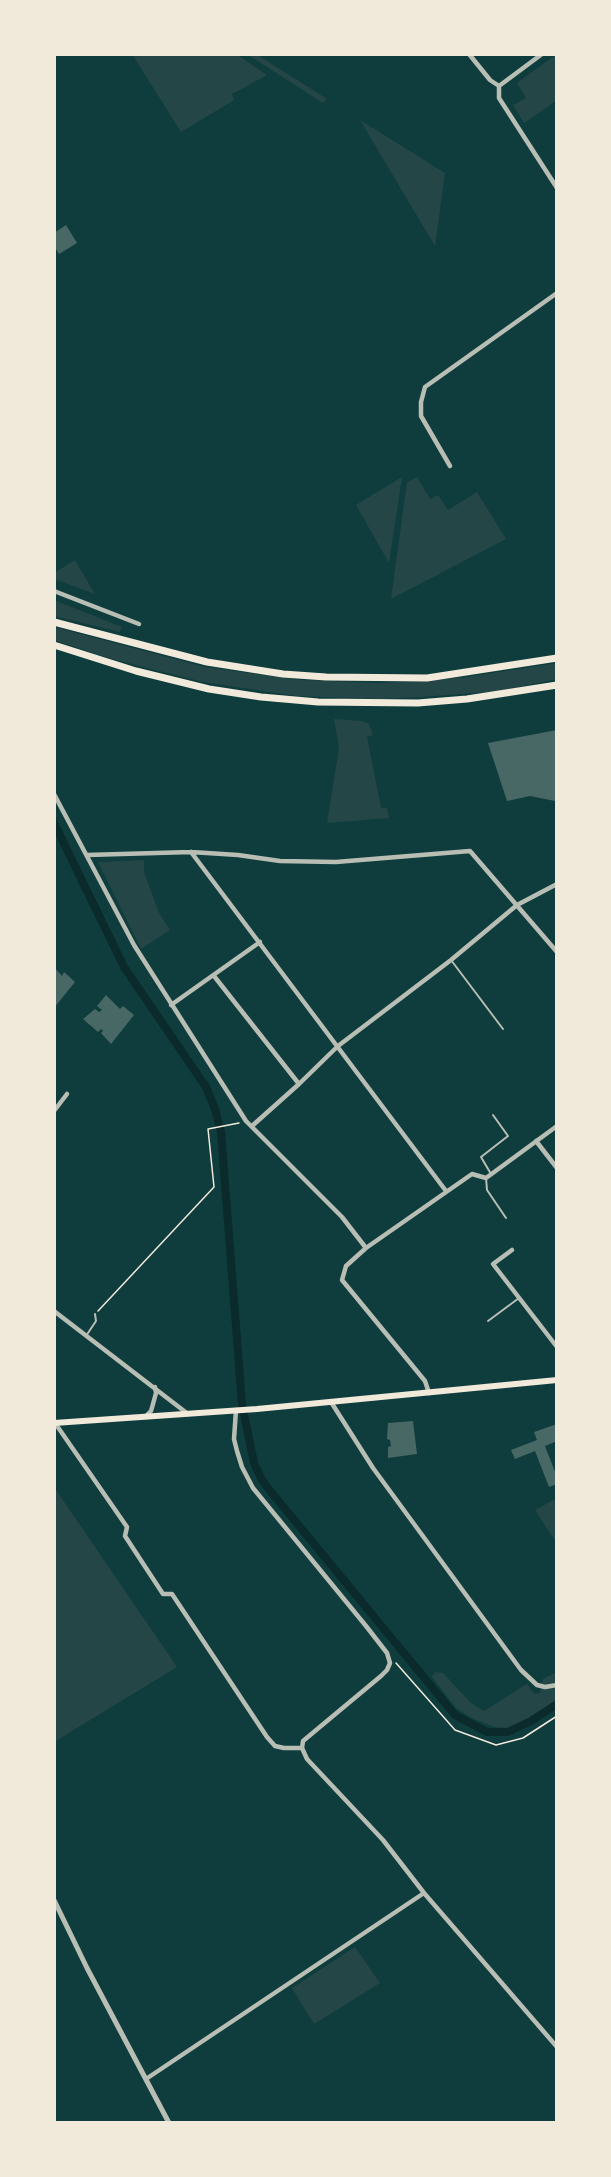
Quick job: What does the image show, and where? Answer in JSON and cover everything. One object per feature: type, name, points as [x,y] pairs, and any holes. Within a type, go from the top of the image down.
[{"type":"main road","points":[[54,622],[207,662],[315,677],[427,678],[557,658]]},
{"type":"main road","points":[[54,645],[136,671],[209,689],[318,702],[418,703],[466,699],[557,685]]},
{"type":"main road","points":[[55,1423],[257,1409],[557,1380]]},
{"type":"street","points":[[469,54],[490,80],[499,86]]},
{"type":"street","points":[[499,86],[542,54]]},
{"type":"street","points":[[499,86],[499,98],[557,188]]},
{"type":"street","points":[[450,466],[421,416],[421,402],[425,387],[557,293]]},
{"type":"street","points":[[54,591],[139,624]]},
{"type":"street","points":[[54,794],[134,945],[246,1121],[342,1217],[366,1248]]},
{"type":"street","points":[[87,855],[191,852],[280,861],[336,862],[470,851],[557,952]]},
{"type":"street","points":[[191,852],[446,1191]]},
{"type":"street","points":[[252,1126],[338,1046],[451,960],[516,905],[557,884]]},
{"type":"street","points":[[171,1005],[260,942]]},
{"type":"street","points":[[214,976],[299,1084]]},
{"type":"street","points":[[54,1111],[67,1094]]},
{"type":"street","points":[[429,1393],[425,1381],[342,1280],[346,1266],[366,1248],[472,1173],[486,1178],[557,1126]]},
{"type":"street","points":[[536,1141],[557,1168]]},
{"type":"street","points":[[512,1250],[493,1264],[557,1347]]},
{"type":"street","points":[[54,1311],[188,1414]]},
{"type":"street","points":[[144,1418],[151,1412],[156,1394],[154,1387]]},
{"type":"street","points":[[332,1402],[373,1468],[521,1670],[537,1685],[546,1687],[557,1685]]},
{"type":"street","points":[[239,1410],[234,1439],[242,1467],[253,1488],[387,1653],[390,1663],[387,1670],[303,1741],[302,1748],[307,1759],[383,1840],[424,1893],[557,2047]]},
{"type":"street","points":[[55,1423],[127,1527],[124,1536],[163,1594],[172,1594],[267,1737],[275,1746],[302,1748]]},
{"type":"street","points":[[146,2079],[424,1893]]},
{"type":"street","points":[[54,1900],[87,1968],[169,2123]]},
{"type":"lane","points":[[451,960],[503,1029]]},
{"type":"lane","points":[[491,1174],[481,1158],[508,1136],[493,1115]]},
{"type":"lane","points":[[486,1178],[487,1190],[506,1218]]},
{"type":"lane","points":[[488,1321],[519,1298]]},
{"type":"lane","points":[[86,1336],[96,1322],[95,1314]]},
{"type":"path","points":[[95,1314],[214,1187],[208,1129],[246,1121]]},
{"type":"path","points":[[387,1653],[455,1730],[496,1745],[522,1738],[557,1716]]},
{"type":"shaded area","points":[[132,54],[236,54],[267,75],[232,94],[234,100],[181,132]]},
{"type":"shaded area","points":[[247,54],[256,54],[327,99],[323,103]]},
{"type":"shaded area","points":[[557,54],[557,100],[524,123],[513,105],[526,98],[517,83]]},
{"type":"shaded area","points":[[360,120],[445,173],[435,246]]},
{"type":"shaded area","points":[[402,477],[389,563],[356,505]]},
{"type":"shaded area","points":[[417,477],[430,499],[438,495],[448,510],[477,492],[506,539],[391,599],[407,482]]},
{"type":"shaded area","points":[[75,560],[95,594],[54,579],[54,573]]},
{"type":"shaded area","points":[[54,600],[122,627],[120,632],[54,616]]},
{"type":"shaded area","points":[[54,627],[205,667],[301,680],[383,683],[467,677],[557,663],[557,679],[499,691],[421,697],[380,699],[297,696],[203,682],[112,659],[54,640]]},
{"type":"shaded area","points":[[334,719],[362,721],[369,724],[373,735],[367,737],[381,808],[387,808],[389,818],[327,823],[339,748]]},
{"type":"shaded area","points":[[144,860],[144,872],[159,913],[170,930],[141,949],[98,862]]},
{"type":"shaded area","points":[[54,1487],[177,1667],[54,1742]]},
{"type":"shaded area","points":[[557,1498],[557,1544],[535,1510]]},
{"type":"shaded area","points":[[435,1672],[443,1673],[471,1703],[484,1711],[527,1684],[534,1694],[540,1693],[543,1679],[557,1672],[557,1701],[519,1724],[506,1728],[493,1727],[456,1708],[432,1677]]},
{"type":"shaded area","points":[[355,1947],[380,1983],[314,2024],[292,1988]]},
{"type":"building","points":[[66,225],[77,243],[59,254],[54,246],[54,233]]},
{"type":"building","points":[[557,730],[557,807],[555,801],[530,796],[507,801],[488,743]]},
{"type":"building","points":[[54,967],[62,976],[64,972],[75,982],[54,1008]]},
{"type":"building","points":[[106,995],[120,1009],[123,1006],[134,1015],[111,1044],[101,1033],[103,1031],[101,1029],[98,1032],[83,1019],[95,1009],[99,1012],[102,1010],[97,1006]]},
{"type":"building","points":[[413,1421],[417,1454],[388,1458],[388,1447],[391,1446],[390,1440],[387,1439],[388,1423]]},
{"type":"building","points":[[557,1424],[557,1441],[545,1446],[557,1477],[557,1484],[549,1487],[535,1451],[515,1459],[511,1450],[537,1440],[534,1432]]},
{"type":"waterway","points":[[54,823],[124,967],[206,1087],[215,1109],[221,1132],[242,1404],[254,1463],[261,1478],[455,1715],[487,1732],[508,1732],[531,1721],[557,1704]]}]
